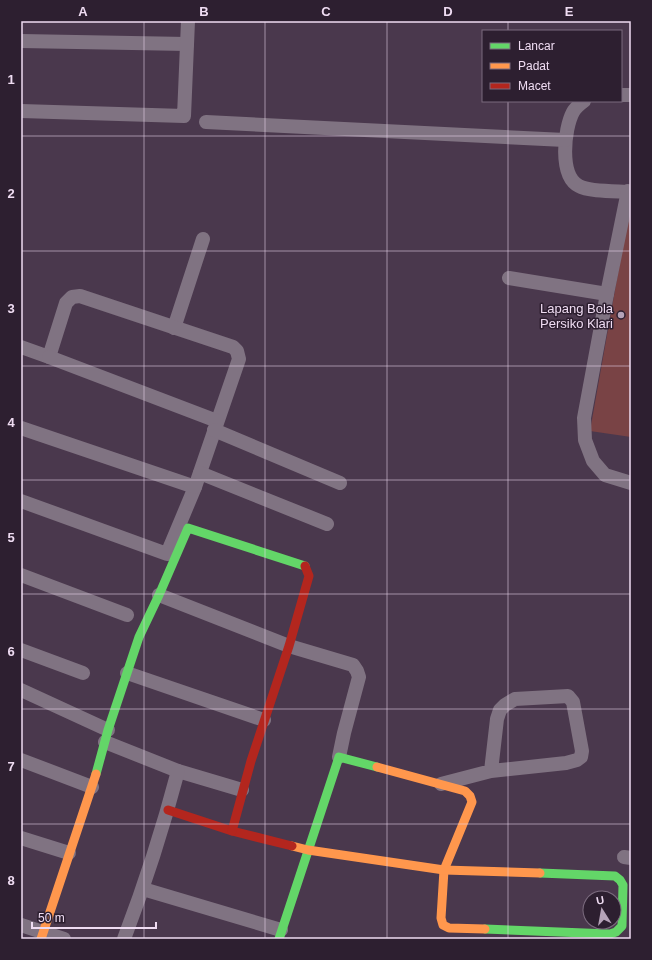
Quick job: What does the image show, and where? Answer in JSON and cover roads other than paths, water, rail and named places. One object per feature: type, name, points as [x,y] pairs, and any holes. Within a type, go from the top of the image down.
[{"type":"street","points":[[21,111],[184,116],[188,21]]},
{"type":"street","points":[[21,41],[187,44]]},
{"type":"street","points":[[583,102],[574,110],[570,118],[565,140],[566,170],[574,182],[579,186],[588,189],[630,191],[607,294],[584,418],[585,440],[593,461],[605,475],[631,483]]},
{"type":"street","points":[[206,122],[565,140]]},
{"type":"street","points":[[174,328],[202,239]]},
{"type":"street","points":[[509,278],[607,294]]},
{"type":"street","points":[[21,501],[167,554],[195,487],[239,359],[237,351],[232,347],[80,296],[72,297],[66,303],[49,358]]},
{"type":"street","points":[[21,347],[216,425],[340,483]]},
{"type":"street","points":[[21,428],[195,487]]},
{"type":"street","points":[[200,473],[327,524]]},
{"type":"street","points":[[42,935],[92,787],[139,637],[188,528],[304,565],[309,576],[289,646],[242,790],[232,832]]},
{"type":"street","points":[[21,575],[127,615]]},
{"type":"street","points":[[143,889],[280,934],[339,758],[359,677],[353,665],[289,646],[159,595]]},
{"type":"street","points":[[21,650],[84,673]]},
{"type":"street","points":[[127,672],[264,720]]},
{"type":"street","points":[[21,690],[107,736],[178,771],[242,790]]},
{"type":"street","points":[[440,784],[491,772],[566,763],[577,760],[581,757],[582,751],[573,702],[568,696],[515,699],[505,705],[500,710],[497,719],[491,772]]},
{"type":"street","points":[[168,810],[232,832],[308,850],[444,870],[615,876],[623,885],[622,926],[616,932],[610,934],[449,928],[443,925],[441,918],[444,870],[472,802],[470,796],[465,790],[339,758]]},
{"type":"street","points":[[21,760],[92,787]]},
{"type":"street","points":[[124,939],[143,889],[168,810],[178,771]]},
{"type":"street","points":[[21,838],[69,853]]},
{"type":"street","points":[[21,925],[42,935],[64,939]]},
{"type":"place","name":"Lapang Bola Persiko Klari","points":[[621,315]]}]
